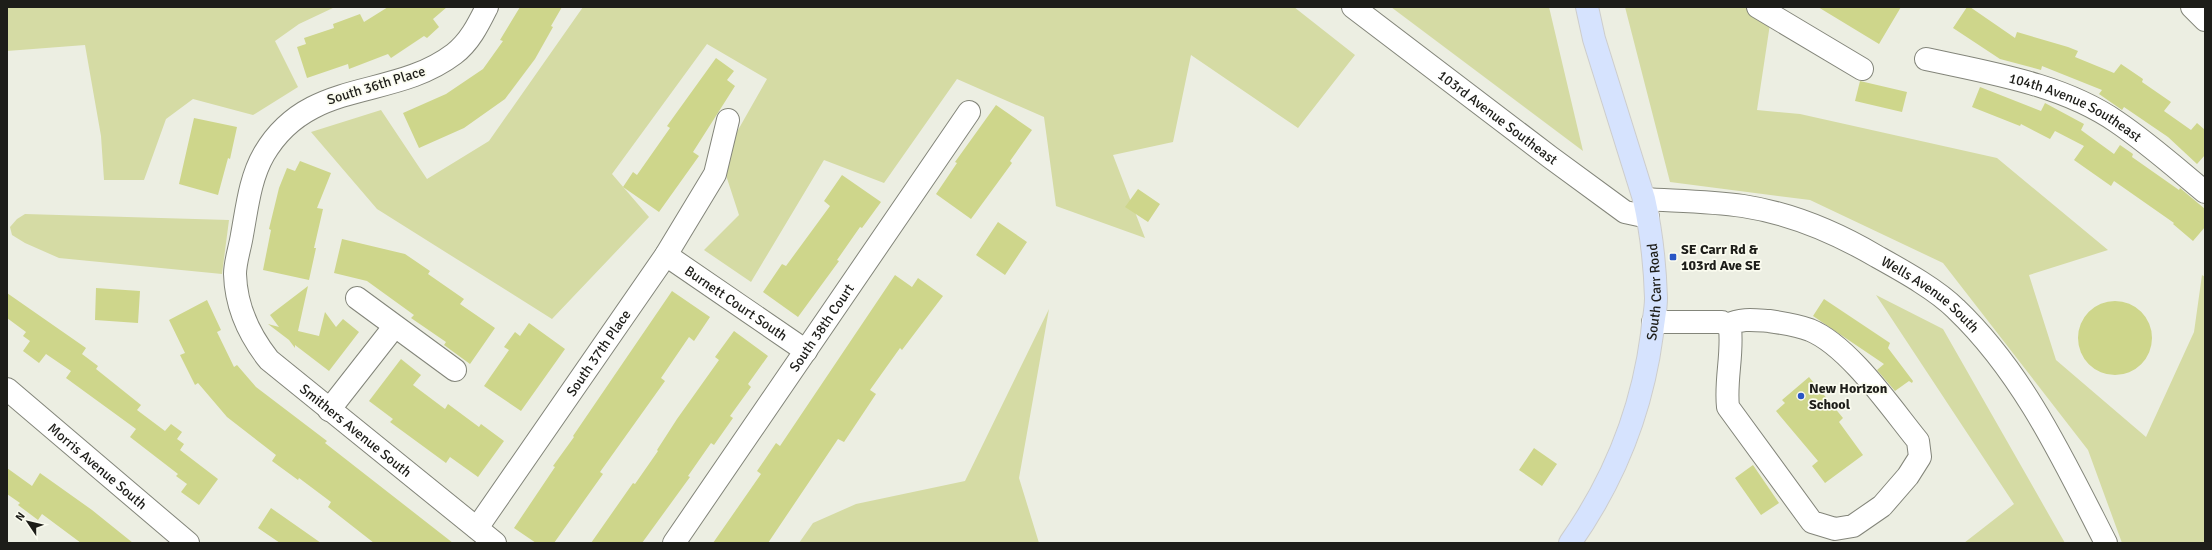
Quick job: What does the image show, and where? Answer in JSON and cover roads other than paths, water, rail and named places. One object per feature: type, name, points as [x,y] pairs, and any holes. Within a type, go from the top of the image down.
[{"type":"main road","name":"South Carr Road","points":[[1570,543],[1586,520],[1612,475],[1629,433],[1648,361],[1656,299],[1646,208],[1594,40],[1587,7]]},
{"type":"street","name":"South 36th Place","points":[[239,301],[235,273],[252,181],[263,155],[279,131],[320,102],[349,92],[408,78],[433,68],[456,53],[472,35],[487,7]]},
{"type":"street","name":"103rd Avenue Southeast","points":[[1353,7],[1550,157],[1625,212],[1646,208]]},
{"type":"street","points":[[1758,7],[1862,69]]},
{"type":"street","points":[[2192,7],[2205,20]]},
{"type":"street","name":"104th Avenue Southeast","points":[[1926,59],[1997,74],[2067,95],[2116,121],[2205,192]]},
{"type":"street","name":"South 38th Court","points":[[674,543],[969,112]]},
{"type":"street","name":"South 37th Place","points":[[477,528],[666,255],[715,174],[728,120]]},
{"type":"street","name":"Wells Avenue South","points":[[1646,208],[1742,206],[1791,217],[1850,241],[1907,274],[1955,308],[1988,342],[2047,428],[2106,543]]},
{"type":"street","name":"Burnett Court South","points":[[666,255],[806,351]]},
{"type":"street","points":[[357,298],[394,327],[455,370]]},
{"type":"street","name":"Smithers Avenue South","points":[[239,301],[247,326],[257,344],[269,360],[495,543]]},
{"type":"street","points":[[1653,322],[1722,322],[1730,328],[1731,338],[1726,392],[1728,407],[1812,522],[1835,529],[1853,526],[1882,506],[1908,476],[1920,457],[1918,441],[1846,354],[1811,330],[1788,323],[1747,319],[1737,320],[1727,325]]},
{"type":"street","points":[[329,410],[394,327]]},
{"type":"street","name":"Morris Avenue South","points":[[7,389],[188,543]]},
{"type":"place","name":"SE Carr Rd & 103rd Ave SE","points":[[1673,257]]},
{"type":"place","name":"New Horizon School","points":[[1801,396]]}]
